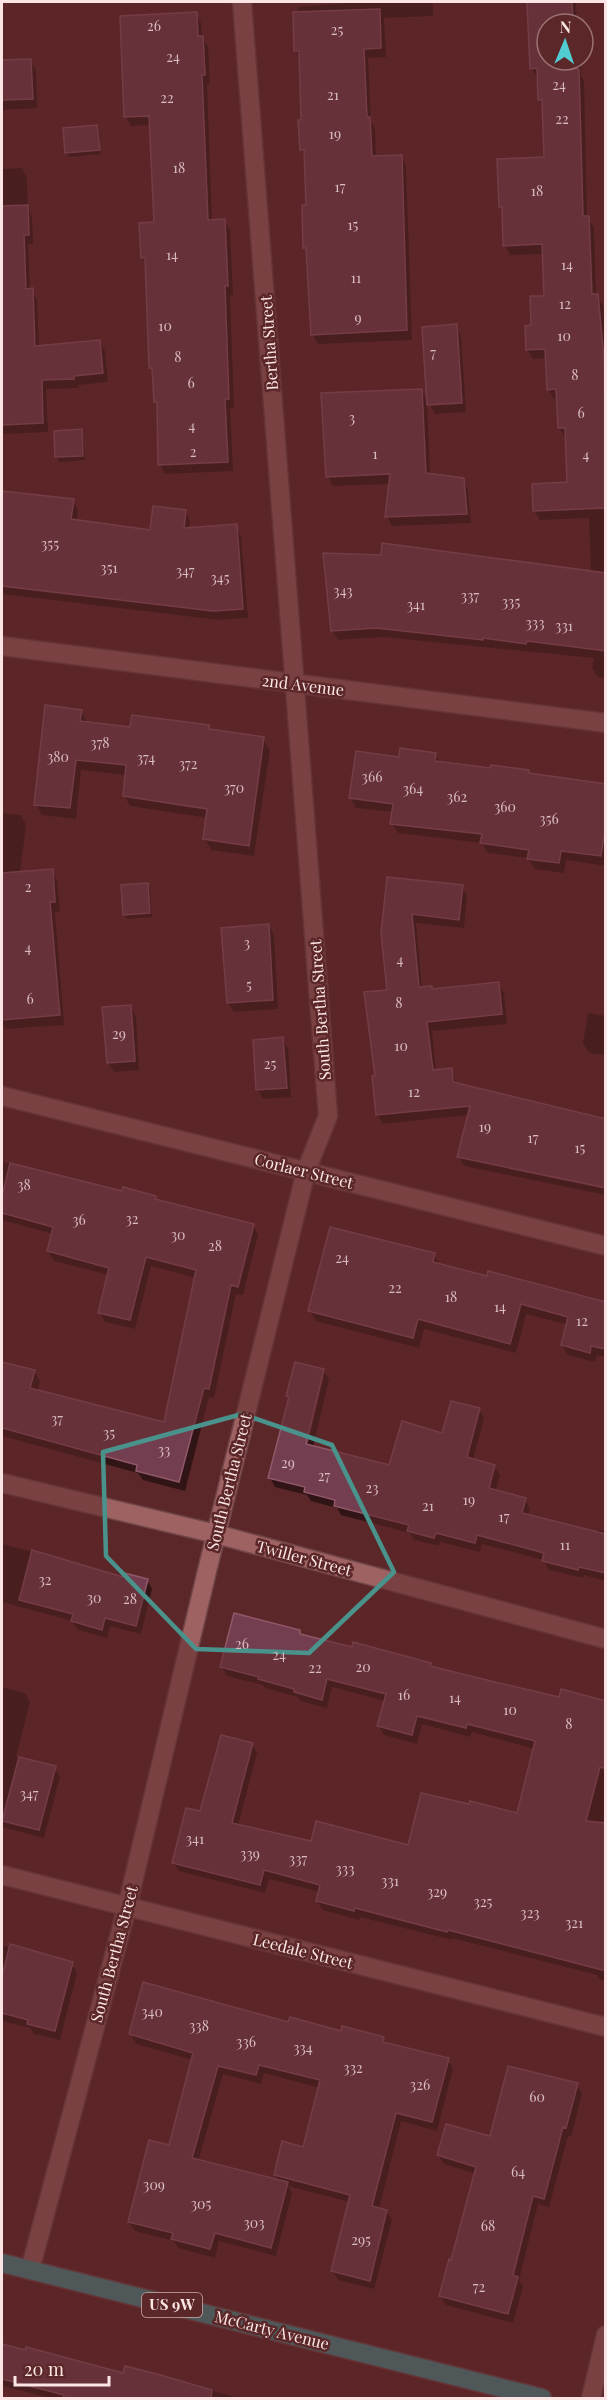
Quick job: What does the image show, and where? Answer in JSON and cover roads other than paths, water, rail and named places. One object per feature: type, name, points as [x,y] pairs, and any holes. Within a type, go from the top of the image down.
[{"type":"main road","name":"McCarty Avenue","points":[[2,2264],[542,2398]]},
{"type":"street","name":"Bertha Street","points":[[242,2],[295,684]]},
{"type":"street","name":"2nd Avenue","points":[[2,646],[606,723]]},
{"type":"street","name":"South Bertha Street","points":[[30,2270],[126,1907],[306,1172],[328,1116],[295,684]]},
{"type":"street","name":"Corlaer Street","points":[[2,1096],[606,1246]]},
{"type":"street","name":"Twiller Street","points":[[2,1484],[216,1534],[606,1639]]},
{"type":"street","name":"Leedale Street","points":[[2,1875],[606,2027]]},
{"type":"street","points":[[591,2398],[606,2335]]}]
